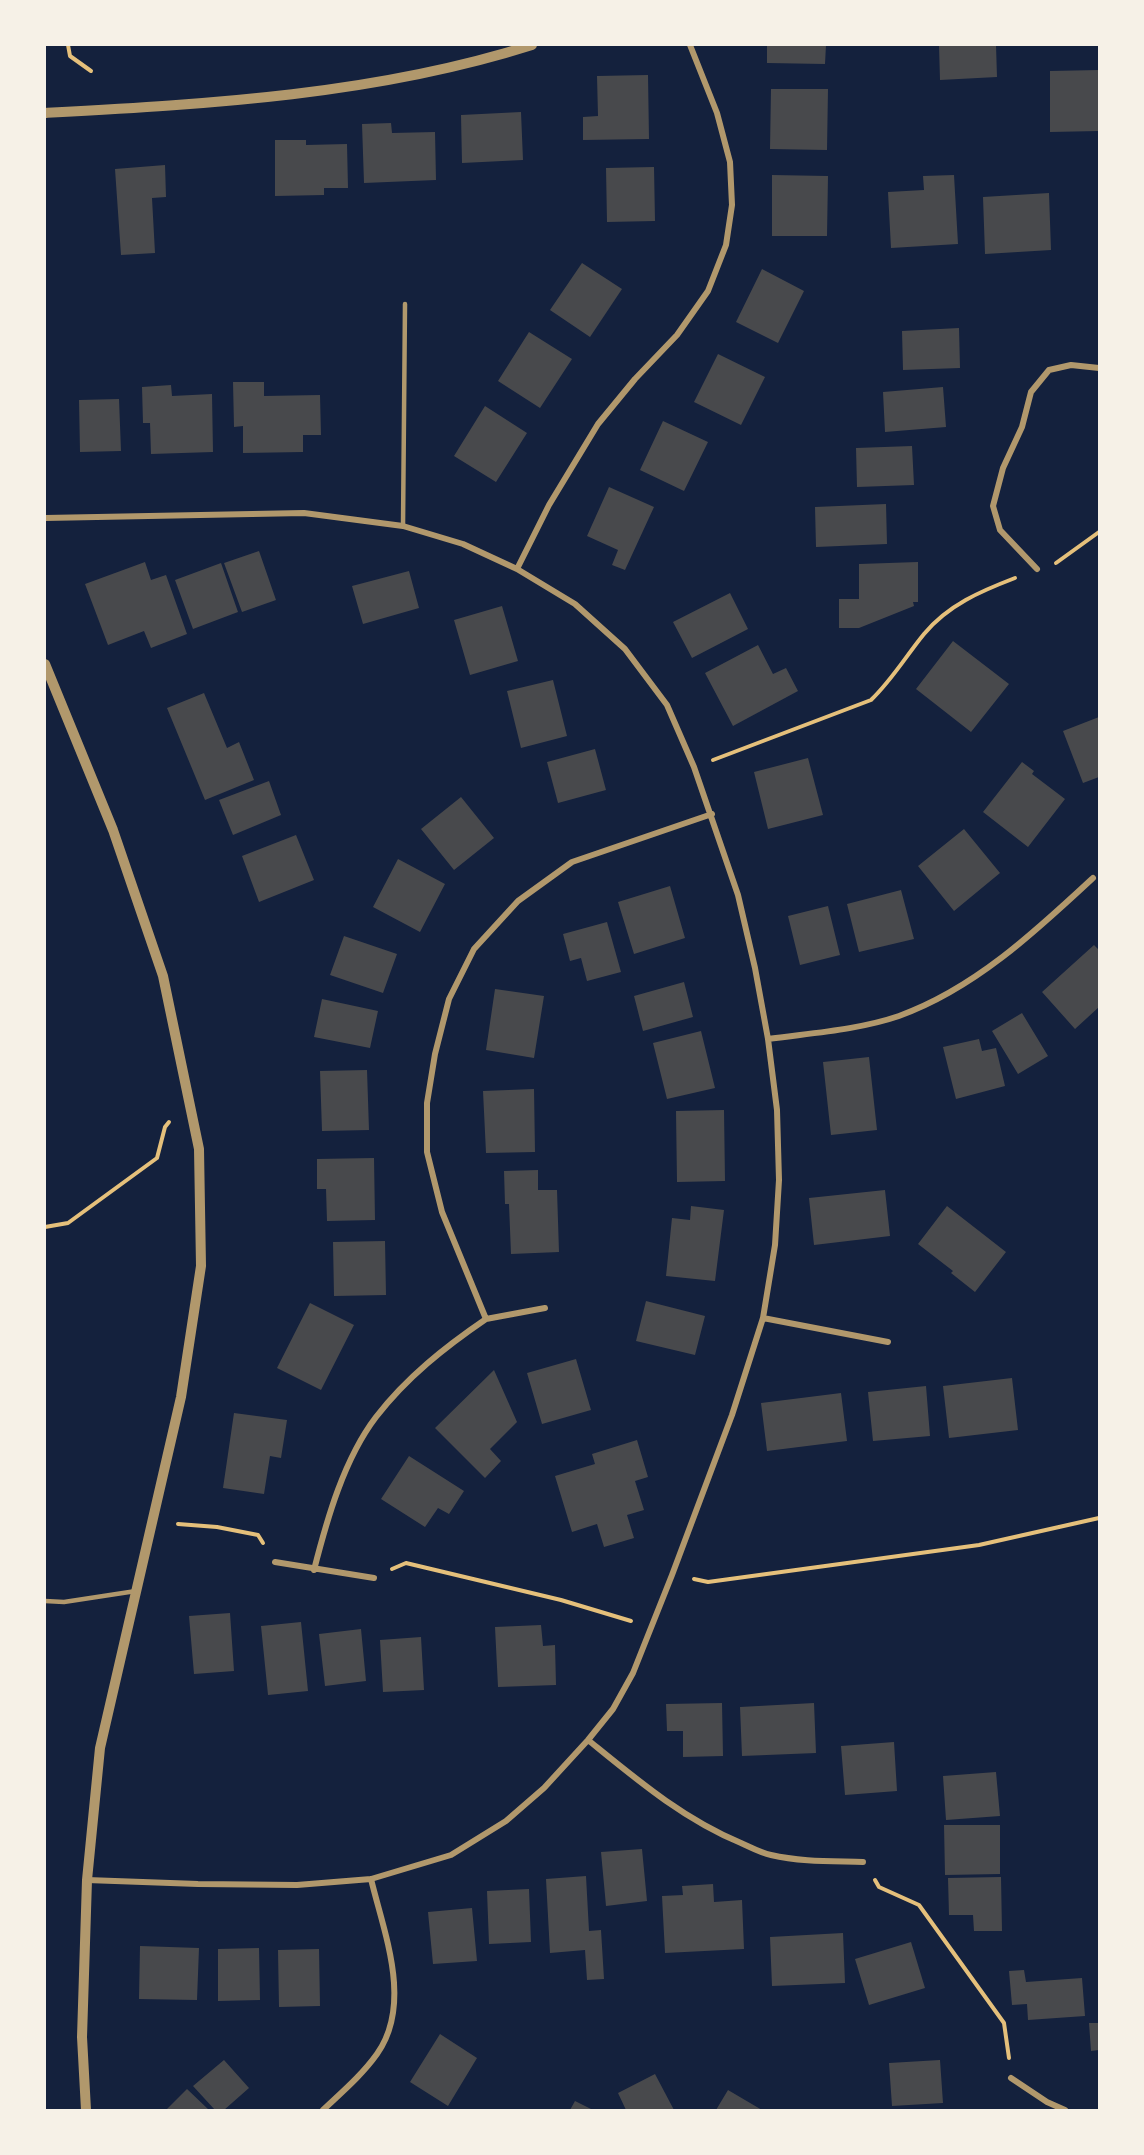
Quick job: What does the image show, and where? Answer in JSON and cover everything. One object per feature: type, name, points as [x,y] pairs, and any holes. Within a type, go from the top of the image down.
[{"type":"street","points":[[45,113],[194,105],[336,88],[371,83],[497,50],[532,45]]},
{"type":"street","points":[[517,569],[549,505],[598,424],[635,379],[677,335],[708,291],[726,245],[732,205],[730,162],[717,113],[690,45]]},
{"type":"street","points":[[1037,569],[1000,530],[993,506],[1003,468],[1022,427],[1031,392],[1049,370],[1071,365],[1099,368]]},
{"type":"street","points":[[45,518],[304,513],[403,526],[463,544],[517,569],[575,604],[625,649],[667,705],[694,767],[738,895],[768,1039],[777,1110],[779,1180],[775,1245],[763,1318],[732,1415],[633,1673],[618,1700],[588,1740],[544,1788],[506,1821],[450,1855],[371,1879],[297,1885],[87,1880]]},
{"type":"street","points":[[45,664],[113,830],[163,976],[199,1149],[201,1266],[181,1397],[100,1748],[87,1880],[82,2037],[86,2110]]},
{"type":"street","points":[[486,1319],[442,1212],[427,1152],[427,1103],[435,1054],[450,999],[474,949],[518,902],[572,862],[712,814]]},
{"type":"street","points":[[768,1039],[851,1027],[886,1019],[940,999],[1034,933],[1092,878]]},
{"type":"street","points":[[314,1570],[330,1512],[341,1483],[375,1418],[407,1382],[446,1346],[486,1319],[545,1308]]},
{"type":"street","points":[[763,1318],[888,1342]]},
{"type":"street","points":[[274,1562],[374,1578]]},
{"type":"street","points":[[588,1740],[665,1802],[732,1839],[770,1855],[819,1861],[863,1862]]},
{"type":"street","points":[[322,2110],[356,2079],[378,2052],[391,2024],[394,1993],[392,1966],[371,1879]]},
{"type":"street","points":[[1011,2078],[1047,2102],[1065,2110]]},
{"type":"lane","points":[[403,526],[405,304]]},
{"type":"lane","points":[[45,1601],[64,1602],[136,1591]]},
{"type":"path","points":[[69,45],[70,56],[91,71]]},
{"type":"path","points":[[694,767],[871,700],[886,685],[926,632],[950,610],[974,594],[1060,562],[1099,532]]},
{"type":"path","points":[[45,1227],[68,1223],[157,1158],[165,1127],[188,1094]]},
{"type":"path","points":[[672,1575],[708,1582],[979,1545],[1099,1518]]},
{"type":"path","points":[[152,1523],[217,1527],[258,1535],[274,1562]]},
{"type":"path","points":[[374,1578],[406,1563],[561,1600],[652,1627]]},
{"type":"path","points":[[863,1862],[879,1887],[920,1905],[1004,2023],[1011,2078]]},
{"type":"building","points":[[767,45],[826,45],[825,64],[767,63]]},
{"type":"building","points":[[939,45],[996,45],[997,77],[940,80]]},
{"type":"building","points":[[1099,70],[1099,131],[1050,132],[1050,71]]},
{"type":"building","points":[[648,75],[649,139],[583,140],[583,117],[598,116],[597,76]]},
{"type":"building","points":[[771,89],[828,89],[827,150],[770,149]]},
{"type":"building","points":[[521,112],[523,160],[462,163],[461,115]]},
{"type":"building","points":[[391,123],[392,133],[435,132],[436,180],[364,183],[362,124]]},
{"type":"building","points":[[275,140],[306,140],[306,145],[347,144],[348,188],[324,188],[324,195],[275,196]]},
{"type":"building","points":[[165,165],[166,197],[152,198],[155,253],[121,255],[115,169]]},
{"type":"building","points":[[654,167],[655,221],[607,222],[606,168]]},
{"type":"building","points":[[772,175],[828,176],[827,236],[772,236]]},
{"type":"building","points":[[954,175],[958,244],[891,248],[888,192],[924,190],[923,176]]},
{"type":"building","points":[[1049,193],[1051,250],[985,254],[983,197]]},
{"type":"building","points":[[582,263],[622,289],[590,337],[550,310]]},
{"type":"building","points":[[762,269],[804,291],[778,343],[736,322]]},
{"type":"building","points":[[959,328],[960,368],[903,370],[902,331]]},
{"type":"building","points":[[529,332],[572,359],[540,408],[498,381]]},
{"type":"building","points":[[718,354],[765,377],[741,425],[694,402]]},
{"type":"building","points":[[233,382],[264,382],[264,396],[320,395],[321,435],[303,435],[303,452],[243,453],[243,426],[234,427]]},
{"type":"building","points":[[171,385],[172,396],[212,394],[213,452],[151,454],[150,423],[143,423],[142,387]]},
{"type":"building","points":[[943,387],[946,427],[885,432],[883,392]]},
{"type":"building","points":[[119,399],[121,451],[80,452],[79,400]]},
{"type":"building","points":[[485,406],[527,433],[496,482],[454,456]]},
{"type":"building","points":[[663,421],[708,442],[684,491],[640,470]]},
{"type":"building","points":[[912,446],[914,485],[857,487],[856,448]]},
{"type":"building","points":[[609,487],[654,507],[625,570],[612,565],[618,550],[587,536]]},
{"type":"building","points":[[886,504],[887,544],[816,547],[815,507]]},
{"type":"building","points":[[259,551],[276,600],[242,612],[224,563]]},
{"type":"building","points":[[145,562],[151,580],[166,575],[187,634],[151,648],[144,631],[108,645],[85,584]]},
{"type":"building","points":[[918,562],[918,602],[913,602],[914,606],[859,628],[839,628],[839,599],[859,599],[859,564]]},
{"type":"building","points":[[221,563],[238,612],[193,629],[175,580]]},
{"type":"building","points":[[409,571],[419,608],[363,624],[352,586]]},
{"type":"building","points":[[730,593],[748,629],[692,658],[673,622]]},
{"type":"building","points":[[502,606],[518,661],[470,675],[454,620]]},
{"type":"building","points":[[953,641],[1009,684],[971,732],[916,689]]},
{"type":"building","points":[[758,645],[773,674],[786,668],[798,691],[733,726],[705,673]]},
{"type":"building","points":[[553,680],[567,736],[521,748],[507,691]]},
{"type":"building","points":[[204,693],[227,748],[239,742],[254,780],[205,800],[167,708]]},
{"type":"building","points":[[1099,717],[1099,777],[1083,783],[1063,731]]},
{"type":"building","points":[[595,749],[606,790],[558,803],[547,762]]},
{"type":"building","points":[[808,758],[823,815],[768,829],[754,772]]},
{"type":"building","points":[[1022,762],[1034,771],[1032,774],[1065,799],[1028,847],[983,812]]},
{"type":"building","points":[[269,781],[281,815],[233,835],[219,800]]},
{"type":"building","points":[[461,797],[494,838],[454,870],[421,829]]},
{"type":"building","points":[[964,829],[1000,873],[954,911],[918,866]]},
{"type":"building","points":[[296,835],[314,880],[259,902],[242,856]]},
{"type":"building","points":[[398,859],[445,884],[420,932],[373,907]]},
{"type":"building","points":[[670,886],[685,938],[634,954],[618,902]]},
{"type":"building","points":[[901,890],[914,939],[859,952],[847,904]]},
{"type":"building","points":[[828,906],[840,955],[800,965],[788,916]]},
{"type":"building","points":[[607,922],[621,972],[587,981],[581,958],[570,961],[563,934]]},
{"type":"building","points":[[344,936],[397,954],[383,993],[330,975]]},
{"type":"building","points":[[1094,945],[1099,950],[1099,1007],[1075,1029],[1042,992]]},
{"type":"building","points":[[684,982],[693,1017],[643,1031],[634,996]]},
{"type":"building","points":[[495,989],[544,996],[534,1058],[486,1050]]},
{"type":"building","points":[[322,999],[378,1011],[370,1048],[314,1037]]},
{"type":"building","points":[[1022,1013],[1048,1056],[1018,1074],[992,1031]]},
{"type":"building","points":[[701,1031],[715,1088],[667,1099],[653,1043]]},
{"type":"building","points":[[979,1039],[982,1051],[996,1048],[1005,1086],[956,1099],[943,1047]]},
{"type":"building","points":[[869,1057],[877,1130],[831,1135],[823,1062]]},
{"type":"building","points":[[367,1070],[369,1130],[322,1131],[320,1071]]},
{"type":"building","points":[[534,1089],[535,1152],[486,1153],[483,1091]]},
{"type":"building","points":[[724,1110],[725,1181],[677,1182],[676,1111]]},
{"type":"building","points":[[374,1158],[375,1220],[327,1221],[326,1189],[317,1189],[317,1159]]},
{"type":"building","points":[[538,1170],[538,1190],[557,1190],[559,1252],[511,1254],[509,1204],[505,1204],[504,1171]]},
{"type":"building","points":[[885,1190],[890,1236],[814,1245],[809,1198]]},
{"type":"building","points":[[691,1206],[724,1210],[715,1281],[666,1276],[672,1218],[690,1220]]},
{"type":"building","points":[[947,1206],[1006,1252],[975,1292],[951,1273],[953,1271],[918,1244]]},
{"type":"building","points":[[385,1241],[386,1295],[334,1296],[333,1242]]},
{"type":"building","points":[[646,1301],[705,1316],[695,1355],[636,1341]]},
{"type":"building","points":[[310,1303],[354,1325],[321,1390],[277,1368]]},
{"type":"building","points":[[576,1359],[591,1410],[542,1424],[527,1373]]},
{"type":"building","points":[[494,1370],[517,1422],[490,1449],[501,1461],[485,1478],[435,1428]]},
{"type":"building","points":[[1012,1378],[1018,1430],[949,1438],[943,1386]]},
{"type":"building","points":[[926,1386],[930,1436],[873,1441],[868,1392]]},
{"type":"building","points":[[841,1393],[847,1441],[767,1451],[761,1403]]},
{"type":"building","points":[[234,1413],[287,1420],[281,1458],[270,1456],[264,1494],[223,1488]]},
{"type":"building","points":[[637,1440],[648,1477],[635,1481],[644,1510],[627,1515],[634,1538],[604,1547],[597,1524],[572,1532],[555,1476],[595,1464],[592,1454]]},
{"type":"building","points":[[409,1456],[464,1491],[449,1514],[438,1508],[425,1527],[381,1499]]},
{"type":"building","points":[[230,1613],[234,1671],[194,1674],[189,1616]]},
{"type":"building","points":[[301,1622],[308,1691],[268,1695],[261,1626]]},
{"type":"building","points":[[541,1625],[543,1646],[555,1645],[556,1685],[498,1687],[495,1627]]},
{"type":"building","points":[[361,1629],[366,1681],[325,1686],[319,1634]]},
{"type":"building","points":[[421,1637],[424,1690],[383,1692],[380,1640]]},
{"type":"building","points":[[722,1703],[723,1756],[683,1757],[683,1731],[667,1731],[666,1704]]},
{"type":"building","points":[[814,1703],[816,1753],[742,1756],[740,1707]]},
{"type":"building","points":[[894,1742],[897,1791],[845,1795],[841,1746]]},
{"type":"building","points":[[996,1772],[1000,1816],[946,1820],[943,1776]]},
{"type":"building","points":[[944,1825],[1000,1825],[1000,1874],[945,1875]]},
{"type":"building","points":[[642,1849],[647,1901],[606,1906],[601,1852]]},
{"type":"building","points":[[586,1876],[589,1931],[601,1930],[604,1979],[587,1980],[585,1950],[550,1953],[546,1879]]},
{"type":"building","points":[[1001,1877],[1002,1931],[974,1931],[973,1915],[949,1915],[948,1878]]},
{"type":"building","points":[[713,1884],[714,1902],[742,1900],[744,1949],[665,1953],[662,1896],[683,1895],[682,1886]]},
{"type":"building","points":[[529,1889],[531,1942],[489,1944],[487,1891]]},
{"type":"building","points":[[472,1908],[477,1961],[433,1964],[428,1912]]},
{"type":"building","points":[[843,1933],[845,1983],[772,1986],[770,1937]]},
{"type":"building","points":[[911,1942],[925,1988],[869,2005],[855,1959]]},
{"type":"building","points":[[140,1946],[199,1948],[197,2000],[139,1999]]},
{"type":"building","points":[[259,1948],[260,2000],[218,2001],[218,1949]]},
{"type":"building","points":[[319,1949],[320,2006],[279,2007],[278,1950]]},
{"type":"building","points":[[1024,1970],[1026,1982],[1082,1978],[1085,2016],[1028,2020],[1027,2004],[1012,2005],[1009,1971]]},
{"type":"building","points":[[1089,2023],[1099,2023],[1099,2050],[1091,2051]]},
{"type":"building","points":[[440,2034],[477,2058],[448,2106],[410,2082]]},
{"type":"building","points":[[224,2060],[249,2088],[224,2110],[215,2110],[193,2086]]},
{"type":"building","points":[[940,2060],[943,2103],[892,2106],[889,2063]]},
{"type":"building","points":[[655,2074],[674,2110],[626,2110],[618,2093]]},
{"type":"building","points":[[187,2089],[209,2110],[166,2110]]},
{"type":"building","points":[[728,2090],[762,2110],[716,2110]]},
{"type":"building","points":[[575,2101],[593,2110],[570,2110]]}]
